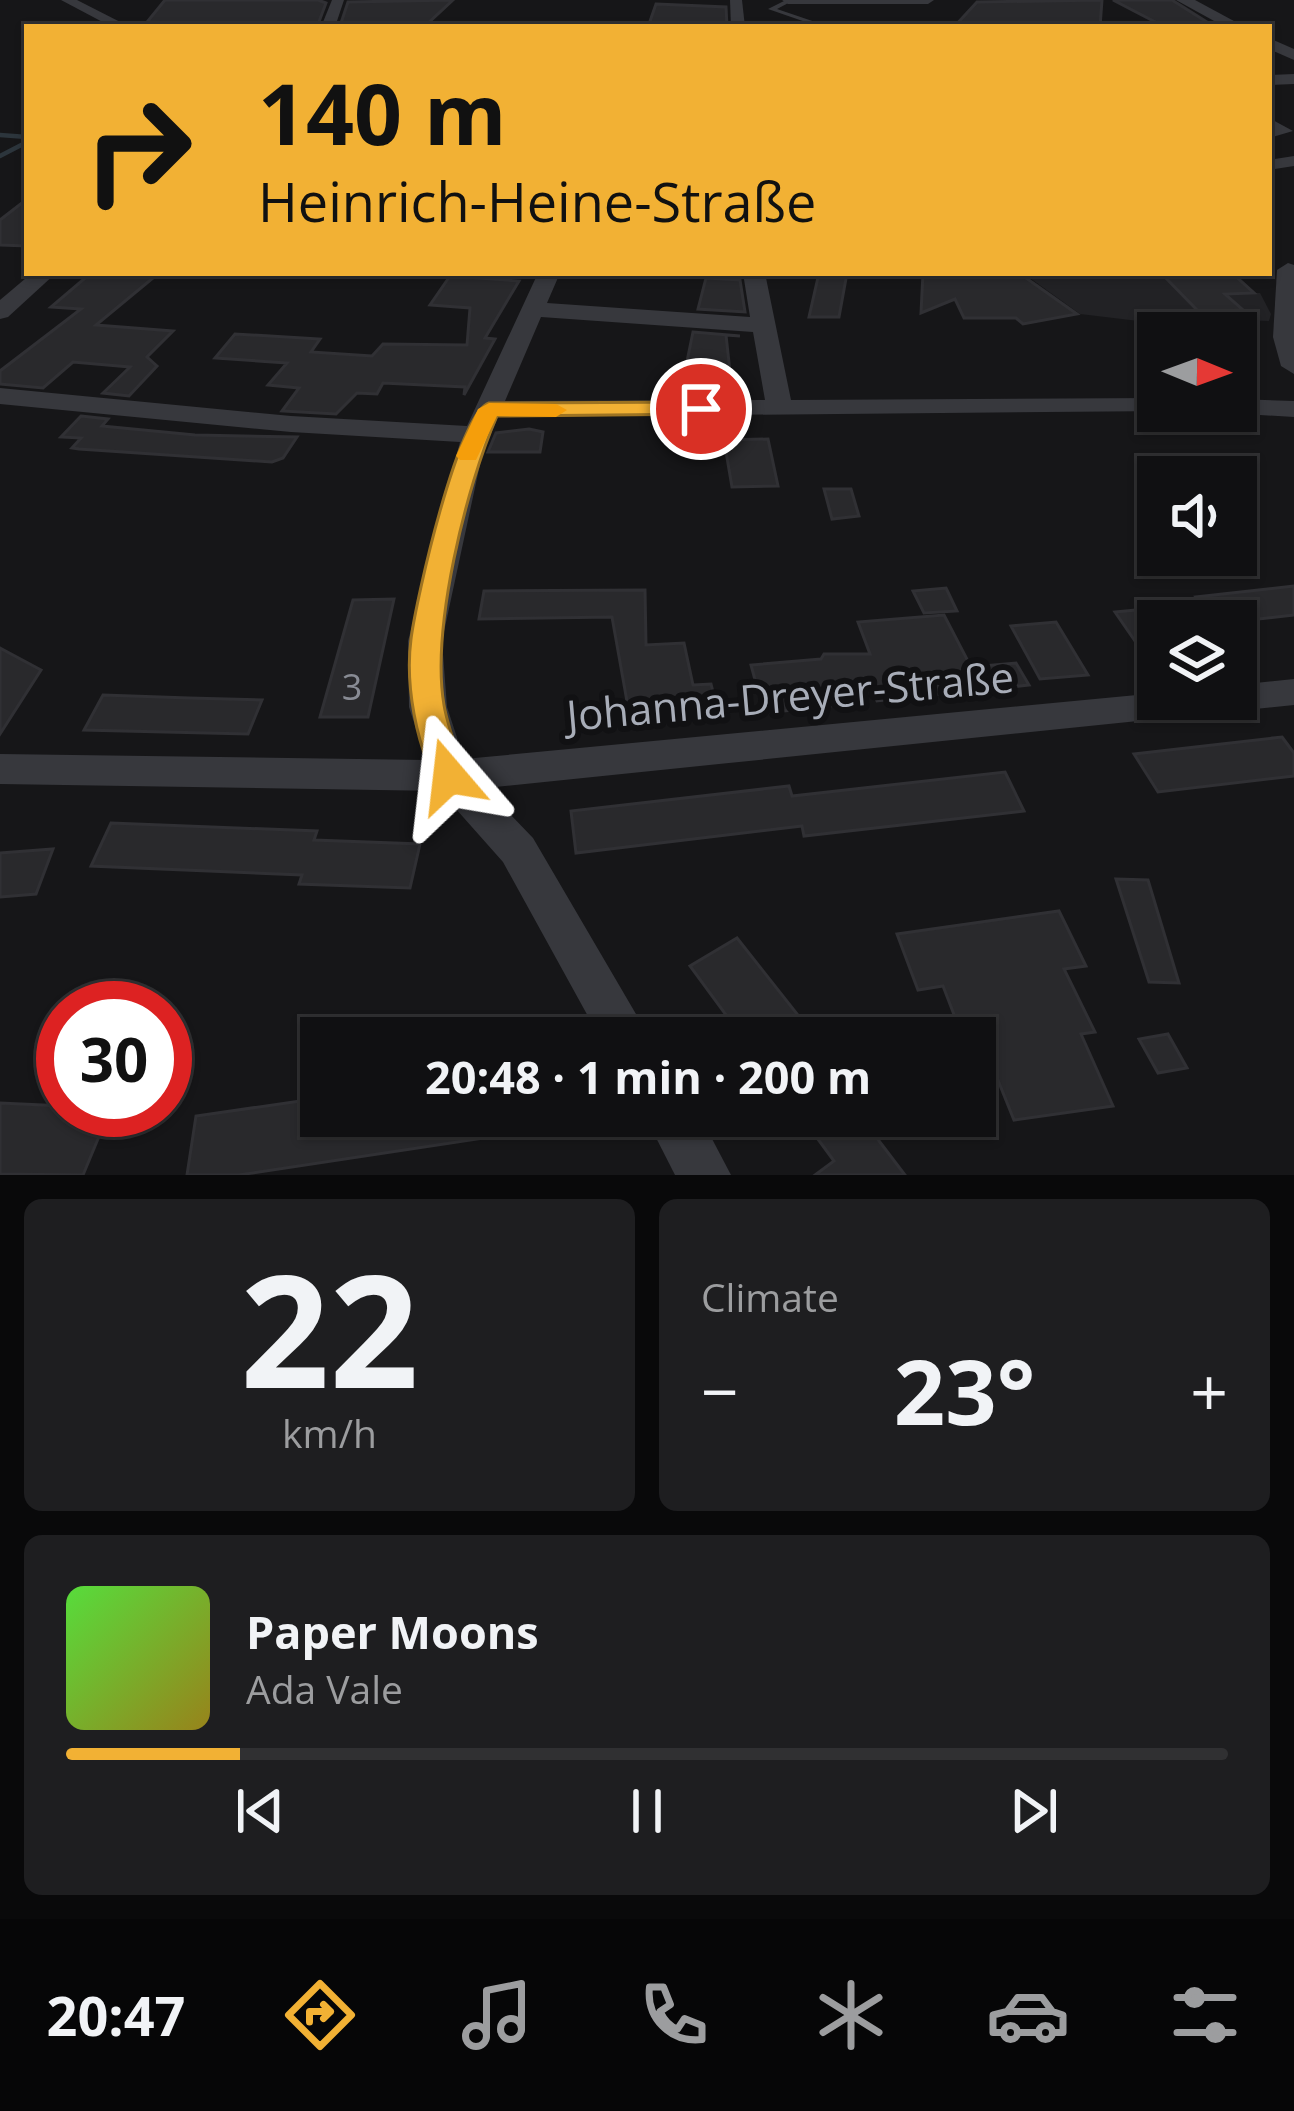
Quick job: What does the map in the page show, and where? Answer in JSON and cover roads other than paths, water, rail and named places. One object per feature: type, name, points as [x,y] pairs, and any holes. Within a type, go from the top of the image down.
[{"type":"street","points":[[68,0],[115,24]]},
{"type":"street","points":[[790,0],[928,0]]},
{"type":"street","points":[[1183,0],[1231,24]]},
{"type":"street","points":[[1288,270],[1285,338],[1294,366]]},
{"type":"street","points":[[0,312],[42,276]]},
{"type":"street","points":[[548,276],[482,422],[425,641],[428,706],[449,776],[518,850],[614,1017]]},
{"type":"street","points":[[754,276],[779,406]]},
{"type":"street","points":[[533,310],[762,325]]},
{"type":"street","points":[[0,396],[312,426],[779,406],[1137,406]]},
{"type":"street","points":[[1257,407],[1294,409]]},
{"type":"street","name":"Johanna-Dreyer-Straße","points":[[1257,696],[1294,692]]},
{"type":"street","name":"Johanna-Dreyer-Straße","points":[[0,769],[449,776],[1137,708]]},
{"type":"street","points":[[682,1137],[704,1175]]},
{"type":"lane","points":[[790,0],[771,8],[818,24]]},
{"type":"waterway","points":[[0,135],[24,137]]},
{"type":"waterway","points":[[0,156],[24,144]]}]
